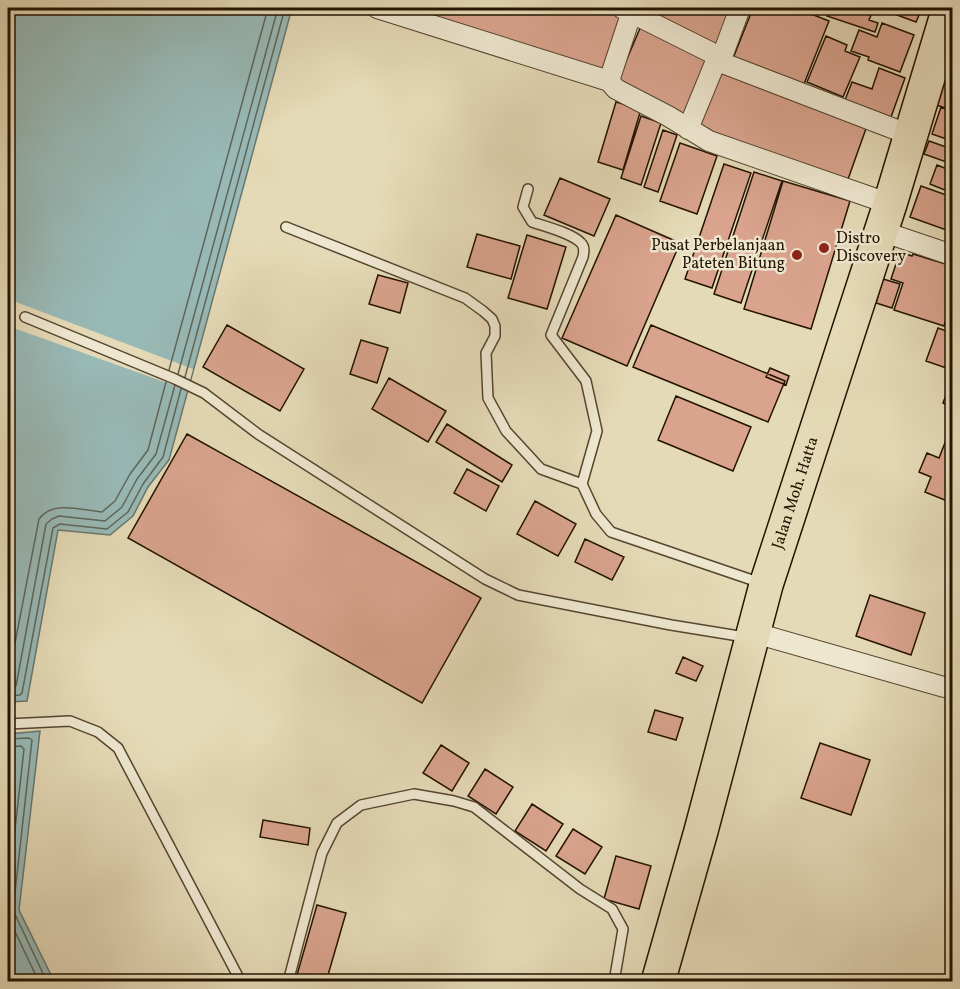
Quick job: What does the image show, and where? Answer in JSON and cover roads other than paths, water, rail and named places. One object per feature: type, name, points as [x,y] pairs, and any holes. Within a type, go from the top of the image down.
[{"type":"highway","name":"Jalan Moh. Hatta","points":[[658,981],[701,831],[766,585],[886,218],[949,8]]},
{"type":"street","points":[[377,8],[609,81],[616,89],[709,141],[886,218],[952,255]]},
{"type":"street","points":[[688,129],[740,8]]},
{"type":"street","points":[[609,81],[627,9],[719,59],[910,135]]},
{"type":"street","points":[[754,636],[944,687]]},
{"type":"lane","points":[[528,189],[523,207],[532,222],[580,242],[584,249],[551,335],[586,381],[597,431],[582,484],[596,514],[611,532],[766,585]]},
{"type":"lane","points":[[286,226],[465,298],[483,311],[492,319],[495,326],[495,336],[486,352],[488,398],[506,431],[541,469],[582,484]]},
{"type":"lane","points":[[25,317],[204,393],[258,434],[485,579],[518,595],[671,625],[754,636]]},
{"type":"lane","points":[[8,724],[70,720],[98,732],[118,748],[241,981]]},
{"type":"lane","points":[[288,981],[322,853],[336,823],[361,805],[414,794],[474,807],[580,889],[612,909],[623,928],[614,981]]},
{"type":"water","points":[[8,8],[292,8],[169,460],[148,487],[133,516],[110,535],[58,530],[27,701],[8,702]]},
{"type":"water","points":[[40,731],[19,910],[54,981],[8,981],[8,734]]},
{"type":"place","name":"Distro Discovery","points":[[824,248]]},
{"type":"place","name":"Pusat Perbelanjaan Pateten Bitung","points":[[797,255]]}]
